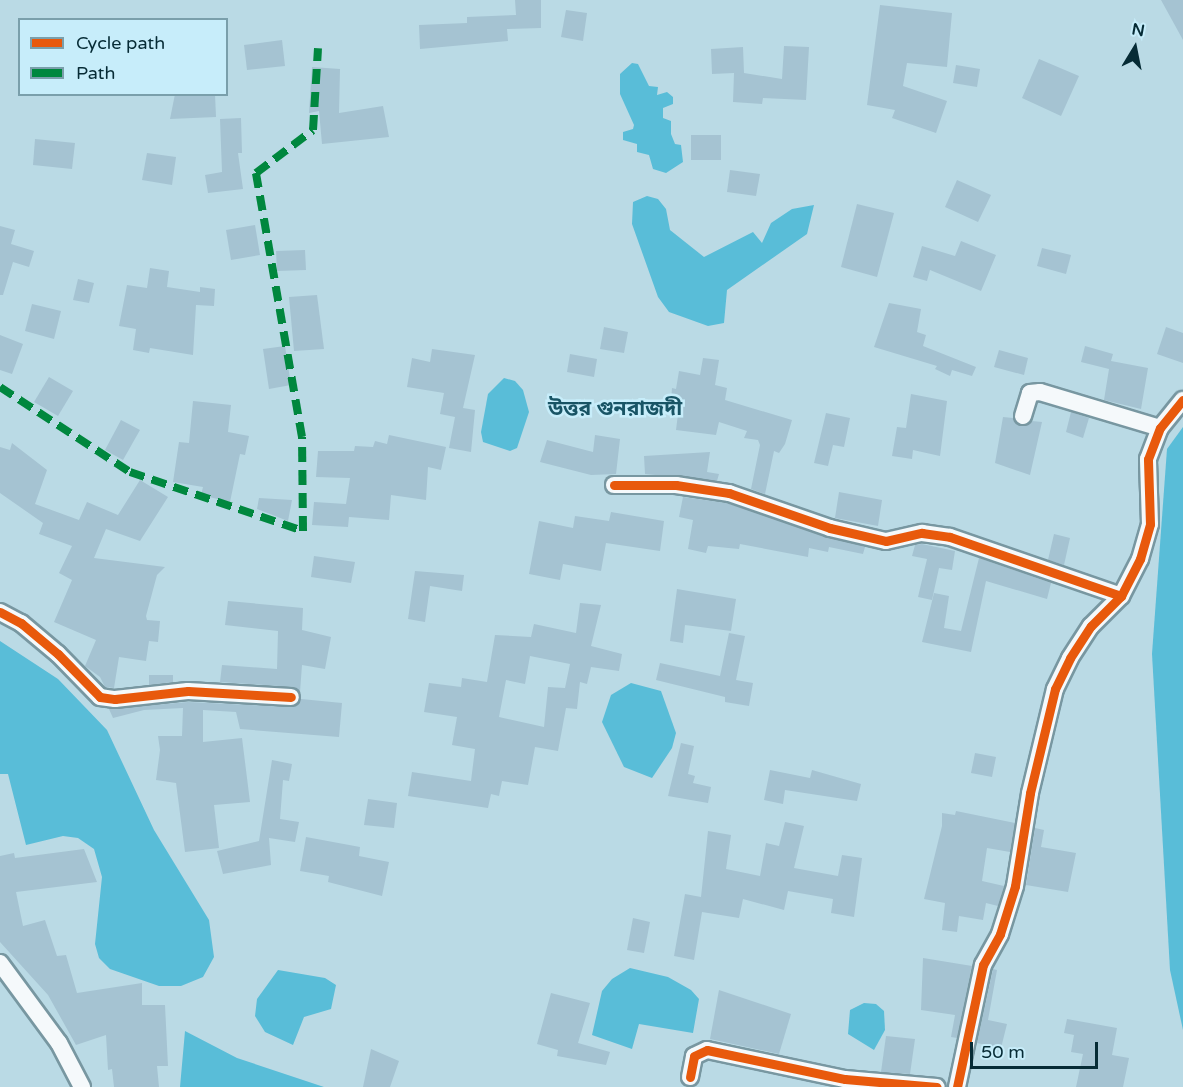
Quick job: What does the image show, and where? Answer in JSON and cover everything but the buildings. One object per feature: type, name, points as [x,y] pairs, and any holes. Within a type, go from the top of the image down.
[{"type":"street","points":[[1023,416],[1034,391],[1160,428]]},
{"type":"street","points":[[957,1087],[983,965],[1000,933],[1015,886],[1030,793],[1055,689],[1091,626],[1121,596],[1140,560],[1150,524],[1148,459],[1160,428],[1183,400]]},
{"type":"street","points":[[614,485],[676,485],[729,493],[830,528],[885,541],[922,533],[950,537],[1121,596]]},
{"type":"street","points":[[0,612],[21,623],[100,697],[115,699],[135,694],[188,691],[291,697]]},
{"type":"street","points":[[0,963],[59,1043],[82,1087]]},
{"type":"street","points":[[690,1077],[694,1056],[707,1050],[845,1079],[937,1087]]},
{"type":"water","points":[[632,63],[638,64],[649,86],[658,87],[657,95],[667,92],[673,97],[673,104],[663,108],[663,118],[671,121],[671,134],[675,144],[681,145],[683,162],[666,173],[653,169],[649,155],[637,152],[637,144],[623,140],[623,132],[633,129],[634,125],[620,94],[620,74]]},
{"type":"water","points":[[647,196],[658,199],[666,209],[670,230],[704,257],[753,232],[762,243],[771,223],[792,209],[814,205],[807,234],[727,290],[724,323],[708,326],[669,312],[658,297],[632,224],[633,202]]},
{"type":"water","points":[[504,378],[515,381],[523,390],[529,412],[517,448],[510,451],[483,442],[481,432],[488,394]]},
{"type":"water","points":[[1183,427],[1183,1030],[1170,970],[1152,654],[1167,449]]},
{"type":"water","points":[[0,641],[58,679],[107,730],[154,830],[209,920],[214,957],[203,977],[181,986],[159,986],[110,969],[99,958],[95,944],[102,877],[94,849],[78,838],[63,836],[26,845],[8,774],[0,774]]},
{"type":"water","points":[[631,683],[661,691],[676,733],[672,748],[652,778],[624,767],[602,722],[611,695]]},
{"type":"water","points":[[630,968],[668,977],[691,990],[699,999],[693,1033],[639,1024],[632,1049],[592,1035],[602,991],[612,979]]},
{"type":"water","points":[[278,970],[325,978],[336,985],[331,1009],[304,1017],[293,1045],[265,1032],[255,1016],[257,999]]},
{"type":"water","points":[[864,1003],[876,1004],[884,1011],[885,1030],[874,1050],[848,1034],[850,1010]]},
{"type":"water","points":[[185,1031],[237,1058],[324,1087],[180,1087]]},
{"type":"marked path","points":[[0,387],[130,472],[303,531],[302,437],[256,173],[313,130],[318,48]]},
{"type":"cycle path","points":[[957,1087],[983,965],[1000,934],[1015,886],[1030,793],[1055,689],[1070,658],[1091,626],[1121,596],[1140,559],[1150,524],[1148,459],[1160,428],[1183,400]]},
{"type":"cycle path","points":[[614,485],[676,485],[729,493],[830,528],[886,541],[922,533],[950,537],[1121,596]]},
{"type":"cycle path","points":[[0,612],[21,623],[58,654],[100,697],[115,699],[188,691],[291,697]]},
{"type":"cycle path","points":[[690,1077],[694,1056],[707,1050],[845,1079],[937,1087]]},
{"type":"district","name":"উত্তর গুনরাজদী","points":[[615,409]]}]
